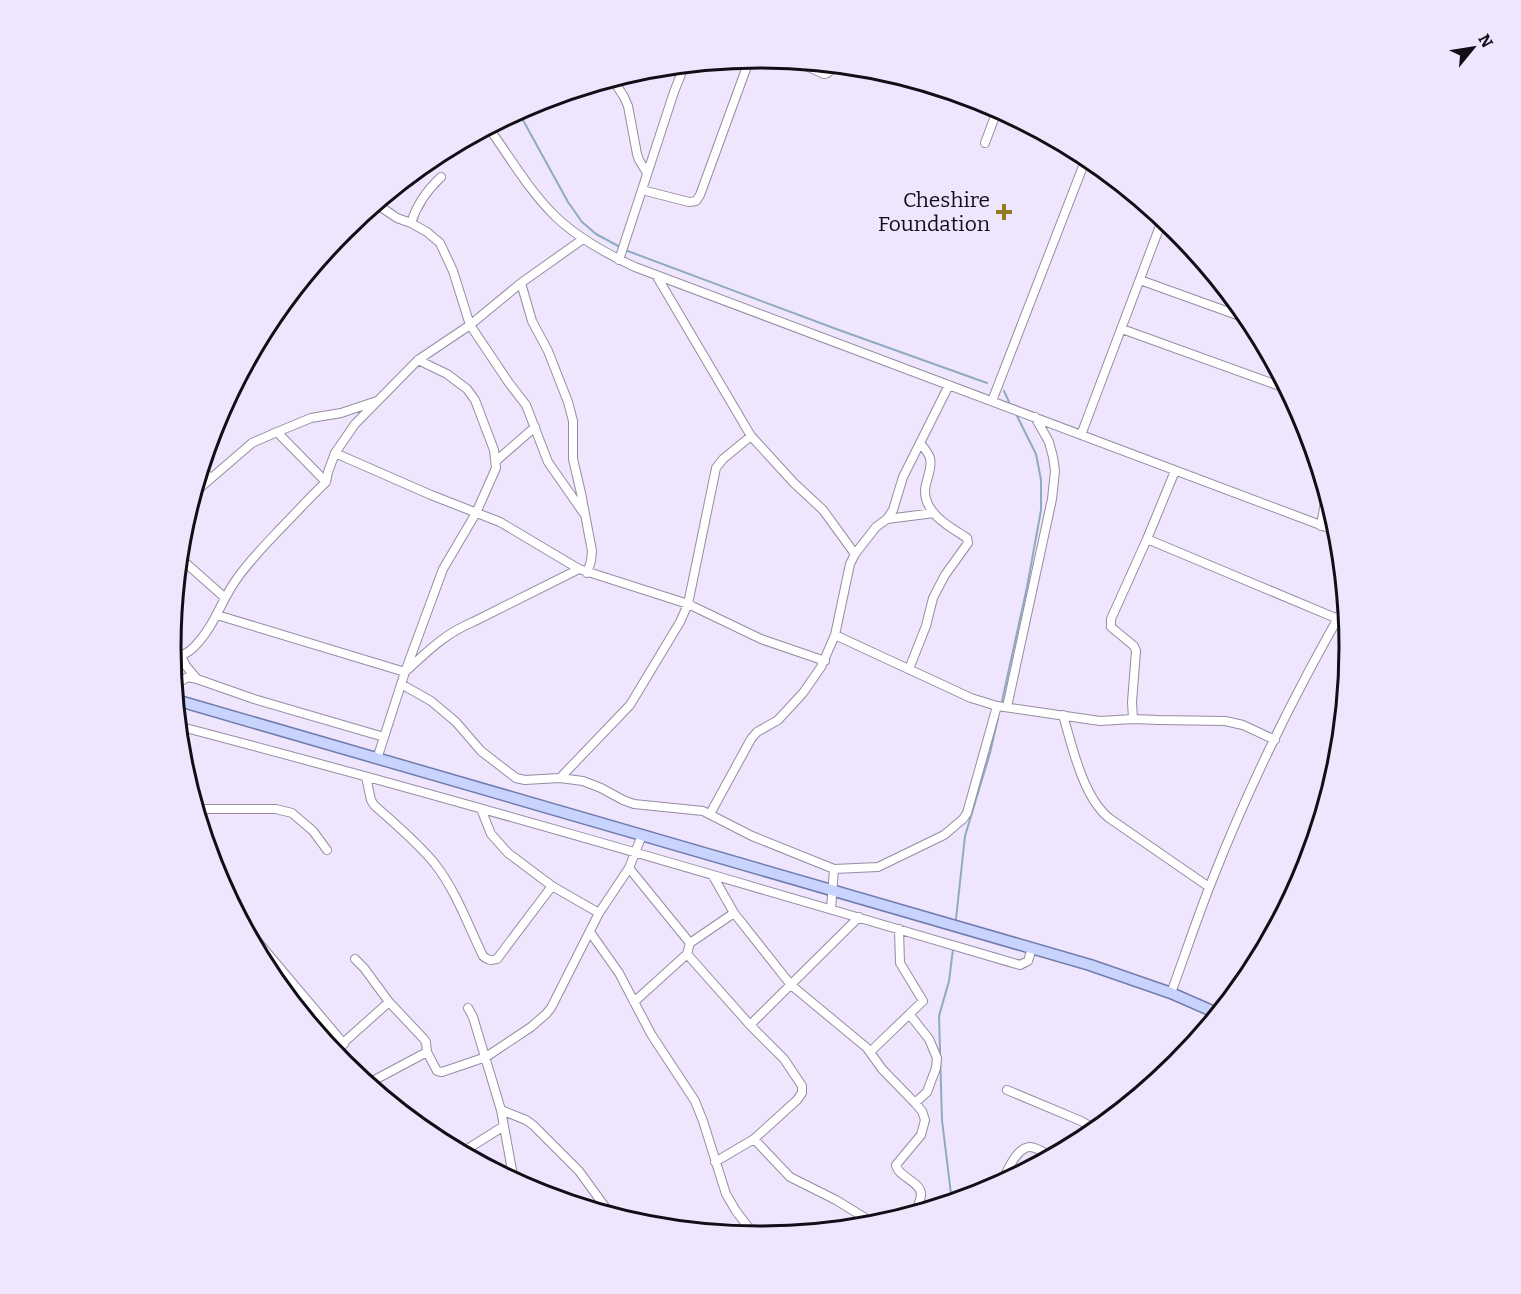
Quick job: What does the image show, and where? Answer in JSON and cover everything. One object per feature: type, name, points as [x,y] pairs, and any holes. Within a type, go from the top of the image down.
[{"type":"main road","points":[[184,702],[1090,965],[1172,993],[1211,1011]]},
{"type":"street","points":[[642,190],[690,202],[696,201],[746,68]]},
{"type":"street","points":[[622,253],[682,72]]},
{"type":"street","points":[[617,86],[628,106],[637,154],[647,173]]},
{"type":"street","points":[[985,143],[995,117]]},
{"type":"street","points":[[492,133],[536,194],[556,217],[583,239],[622,253],[656,275],[1328,528]]},
{"type":"street","points":[[992,401],[1083,166]]},
{"type":"street","points":[[411,223],[415,211],[429,188],[441,177]]},
{"type":"street","points":[[381,208],[427,232],[440,243],[453,271],[470,325],[526,405],[548,462],[585,515]]},
{"type":"street","points":[[1081,435],[1160,227]]},
{"type":"street","points":[[181,656],[197,645],[210,627],[224,597],[247,564],[326,482],[335,453],[355,424],[377,401],[418,360],[470,325],[521,283],[583,239]]},
{"type":"street","points":[[656,275],[751,436],[794,483],[823,510],[855,554]]},
{"type":"street","points":[[1140,280],[1234,314]]},
{"type":"street","points":[[405,672],[457,628],[583,571],[591,561],[592,550],[573,459],[573,421],[548,351],[532,321],[521,283]]},
{"type":"street","points":[[1122,329],[1277,385]]},
{"type":"street","points":[[377,759],[405,672],[443,569],[476,513],[495,473],[494,450],[476,400],[467,389],[447,374],[418,360]]},
{"type":"street","points":[[710,814],[751,739],[757,732],[778,720],[788,710],[825,661],[835,635],[850,564],[876,527],[887,519],[893,510],[903,477],[949,385]]},
{"type":"street","points":[[206,482],[252,443],[263,437],[311,418],[341,413],[377,401]]},
{"type":"street","points":[[1006,707],[1052,499],[1055,471],[1052,451],[1035,417]]},
{"type":"street","points":[[496,461],[535,427]]},
{"type":"street","points":[[278,432],[326,482]]},
{"type":"street","points":[[560,778],[630,705],[680,622],[688,604],[716,468],[723,459],[751,436]]},
{"type":"street","points":[[909,669],[926,626],[933,598],[945,575],[968,543],[967,538],[943,523],[934,513],[924,492],[932,462],[931,455],[920,443]]},
{"type":"street","points":[[335,453],[500,522],[583,571],[688,604],[761,639],[825,661]]},
{"type":"street","points":[[1132,719],[1137,651],[1111,627],[1111,619],[1175,471]]},
{"type":"street","points":[[1321,526],[1323,510]]},
{"type":"street","points":[[887,519],[934,513]]},
{"type":"street","points":[[1147,539],[1338,619],[1275,740],[1232,832],[1209,887],[1172,993]]},
{"type":"street","points":[[187,563],[224,597]]},
{"type":"street","points":[[217,615],[405,672]]},
{"type":"street","points":[[835,635],[970,698],[997,706],[1100,721],[1132,719],[1225,721],[1243,725],[1275,740]]},
{"type":"street","points":[[181,656],[197,678]]},
{"type":"street","points":[[182,680],[188,677],[197,678],[254,699],[384,737]]},
{"type":"street","points":[[401,684],[431,701],[456,722],[481,751],[516,778],[525,780],[560,778],[583,781],[633,804],[698,809],[752,837],[834,870],[878,867],[942,837],[963,819],[967,813],[997,706]]},
{"type":"street","points":[[1064,716],[1077,764],[1100,809],[1109,818],[1209,887]]},
{"type":"street","points":[[187,728],[634,852],[1020,965],[1028,961],[1032,948]]},
{"type":"street","points":[[366,777],[374,805],[420,846],[442,874],[483,956],[488,960],[497,959],[552,886]]},
{"type":"street","points":[[204,808],[276,809],[292,813],[313,831],[327,850]]},
{"type":"street","points":[[481,809],[491,834],[508,853],[552,886],[599,913]]},
{"type":"street","points":[[355,959],[389,1002],[426,1042],[427,1052],[435,1069],[439,1072],[486,1057],[531,1027],[546,1014],[556,1000],[599,913],[629,868],[642,835]]},
{"type":"street","points":[[629,868],[690,943]]},
{"type":"street","points":[[831,909],[834,870]]},
{"type":"street","points":[[713,876],[734,914],[791,985],[863,1044],[882,1069],[924,1115],[921,1135],[897,1162],[896,1168],[920,1189],[918,1205]]},
{"type":"street","points":[[634,1002],[687,954],[690,943],[734,914]]},
{"type":"street","points":[[750,1025],[859,917]]},
{"type":"street","points":[[870,1052],[910,1016],[923,1000],[900,963],[899,929]]},
{"type":"street","points":[[590,932],[624,980],[665,1057],[695,1101],[726,1194],[747,1226]]},
{"type":"street","points":[[687,954],[750,1025],[784,1059],[803,1089],[797,1100],[754,1139],[715,1162]]},
{"type":"street","points":[[274,961],[344,1044]]},
{"type":"street","points":[[341,1046],[389,1002]]},
{"type":"street","points":[[468,1008],[486,1057],[501,1110],[512,1170]]},
{"type":"street","points":[[910,1016],[929,1039],[937,1058],[936,1068],[927,1092],[915,1103]]},
{"type":"street","points":[[322,1026],[326,1023]]},
{"type":"street","points":[[375,1080],[427,1052]]},
{"type":"street","points":[[1007,1090],[1087,1125]]},
{"type":"street","points":[[501,1110],[533,1125],[579,1171],[604,1205]]},
{"type":"street","points":[[469,1148],[504,1126]]},
{"type":"street","points":[[754,1139],[790,1177],[836,1200],[863,1217]]},
{"type":"street","points":[[1008,1171],[1017,1154],[1024,1148],[1033,1147],[1044,1153]]},
{"type":"waterway","points":[[522,119],[568,202],[582,222],[596,234],[620,247]]},
{"type":"waterway","points":[[625,250],[987,383]]},
{"type":"waterway","points":[[1004,391],[1009,402]]},
{"type":"waterway","points":[[1002,701],[1041,510],[1041,480],[1036,454],[1017,416]]},
{"type":"waterway","points":[[956,919],[965,836],[998,718]]},
{"type":"waterway","points":[[951,1194],[942,1120],[939,1016],[949,981],[953,949]]},
{"type":"place","name":"Cheshire Foundation","points":[[1004,212]]}]
